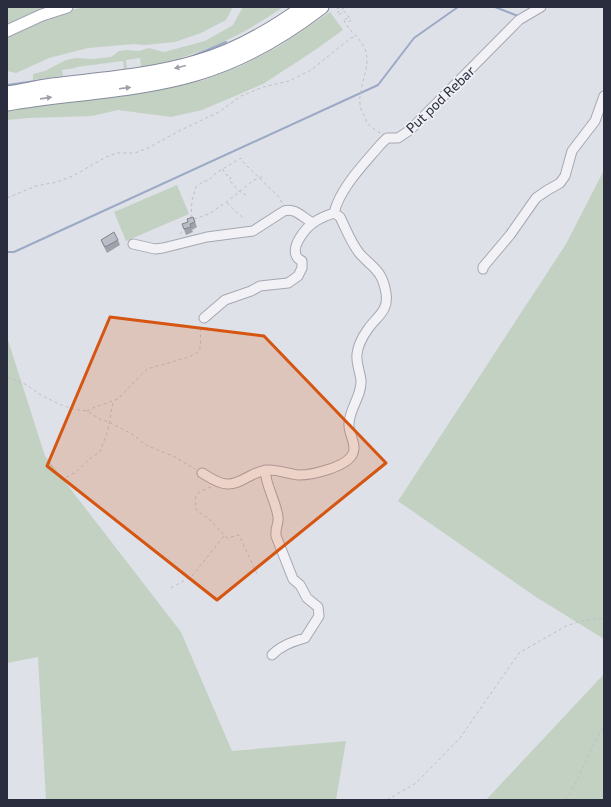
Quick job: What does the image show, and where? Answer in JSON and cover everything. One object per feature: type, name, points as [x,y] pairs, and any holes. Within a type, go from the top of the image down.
[{"type":"highway","points":[[217,55],[228,46],[270,23],[294,7]]},
{"type":"highway","points":[[7,93],[51,85],[141,75],[196,62],[217,55],[260,35],[303,7]]},
{"type":"highway","points":[[164,82],[209,70],[246,54],[277,38],[322,7]]},
{"type":"highway","points":[[7,104],[164,82],[189,81],[235,66],[268,50],[336,8]]},
{"type":"main road","points":[[7,31],[42,15],[67,7]]},
{"type":"street","name":"Put pod Rebar","points":[[334,213],[343,192],[370,156],[387,138],[398,138],[410,130],[519,20],[541,7]]},
{"type":"street","points":[[483,269],[483,267],[510,235],[536,198],[560,183],[565,176],[572,151],[595,121],[599,114],[604,96]]},
{"type":"street","points":[[133,244],[155,249],[169,247],[177,240],[253,231],[285,210],[297,212],[313,223]]},
{"type":"street","points":[[202,473],[215,481],[227,484],[239,482],[255,473],[265,470],[310,474],[335,467],[348,461],[353,453],[354,446],[349,425],[350,418],[359,392],[361,381],[357,354],[368,328],[384,312],[386,295],[383,280],[378,270],[360,254],[340,217],[334,213],[306,228],[297,243],[295,250],[297,257],[302,261],[302,268],[298,276],[288,283],[260,286],[251,291],[225,300],[204,318]]},
{"type":"street","points":[[265,470],[265,479],[278,518],[275,530],[276,536],[293,579],[300,586],[307,598],[318,607],[319,616],[305,638],[276,651],[272,655]]},
{"type":"path","points":[[336,8],[340,7]]},
{"type":"path","points":[[345,7],[337,13],[339,15],[344,11],[351,20],[349,22],[346,18],[344,20],[355,37],[361,41],[367,58],[367,68],[360,97],[360,106],[368,124],[387,138]]},
{"type":"path","points":[[7,198],[36,186],[57,182],[73,176],[106,157],[117,153],[135,153],[148,148],[180,130],[219,112],[241,96],[262,87],[289,81],[310,70],[351,38],[355,37]]},
{"type":"path","points":[[264,176],[259,178],[254,180],[227,202],[209,214],[191,220],[192,200],[196,187],[242,158],[244,163],[259,178],[279,197],[285,210]]},
{"type":"path","points":[[223,169],[225,174],[231,177],[229,181],[240,192],[248,196]]},
{"type":"path","points":[[227,202],[243,218]]},
{"type":"path","points":[[177,240],[186,227]]},
{"type":"path","points":[[87,411],[118,399],[147,369],[189,357],[198,352],[201,345],[199,334],[204,318]]},
{"type":"path","points":[[7,377],[25,384],[41,395],[59,404],[87,411],[103,421],[109,422],[132,434],[146,445],[175,457],[202,473]]},
{"type":"path","points":[[61,480],[76,472],[92,456],[100,452],[108,430],[113,401]]},
{"type":"path","points":[[222,483],[198,492],[194,498],[196,510],[208,518],[227,538],[239,535],[257,574]]},
{"type":"path","points":[[171,588],[192,576],[225,535]]},
{"type":"path","points":[[387,800],[416,783],[460,738],[519,653],[566,626],[581,621],[604,618]]},
{"type":"path","points":[[566,800],[604,726]]},
{"type":"highlighted area","points":[[110,317],[264,336],[386,463],[217,600],[47,466]]},
{"type":"green space","points":[[7,7],[47,7],[7,24]]},
{"type":"green space","points":[[85,7],[233,7],[226,20],[201,33],[175,42],[88,48],[49,58],[16,73],[7,71],[7,37],[62,12]]},
{"type":"green space","points":[[243,7],[283,7],[232,37],[180,58],[141,67],[140,58],[126,60],[127,69],[124,69],[123,61],[76,67],[62,70],[63,76],[33,80],[33,74],[45,71],[66,60],[76,58],[93,59],[111,57],[119,51],[139,51],[149,48],[164,52],[205,41],[233,25]]},
{"type":"green space","points":[[330,12],[343,30],[263,84],[202,110],[171,117],[118,110],[92,116],[7,120],[7,109],[169,88],[204,80],[241,66],[278,47]]},
{"type":"green space","points":[[604,170],[604,639],[536,597],[398,501],[566,244]]},
{"type":"green space","points":[[177,185],[189,214],[126,241],[114,212]]},
{"type":"green space","points":[[7,337],[45,456],[181,632],[232,751],[346,741],[336,800],[46,800],[38,657],[7,663]]},
{"type":"green space","points":[[604,674],[604,800],[486,800]]},
{"type":"building","points":[[193,217],[195,222],[190,224],[191,227],[184,229],[182,224],[188,222],[187,219]]},
{"type":"building","points":[[114,232],[118,240],[105,247],[101,240]]},
{"type":"waterway","points":[[7,252],[14,252],[378,85],[414,38],[458,7]]},
{"type":"waterway","points":[[495,7],[518,16]]},
{"type":"waterway","points":[[188,58],[226,42]]},
{"type":"waterway","points":[[167,63],[182,59]]},
{"type":"waterway","points":[[7,85],[43,80]]}]
